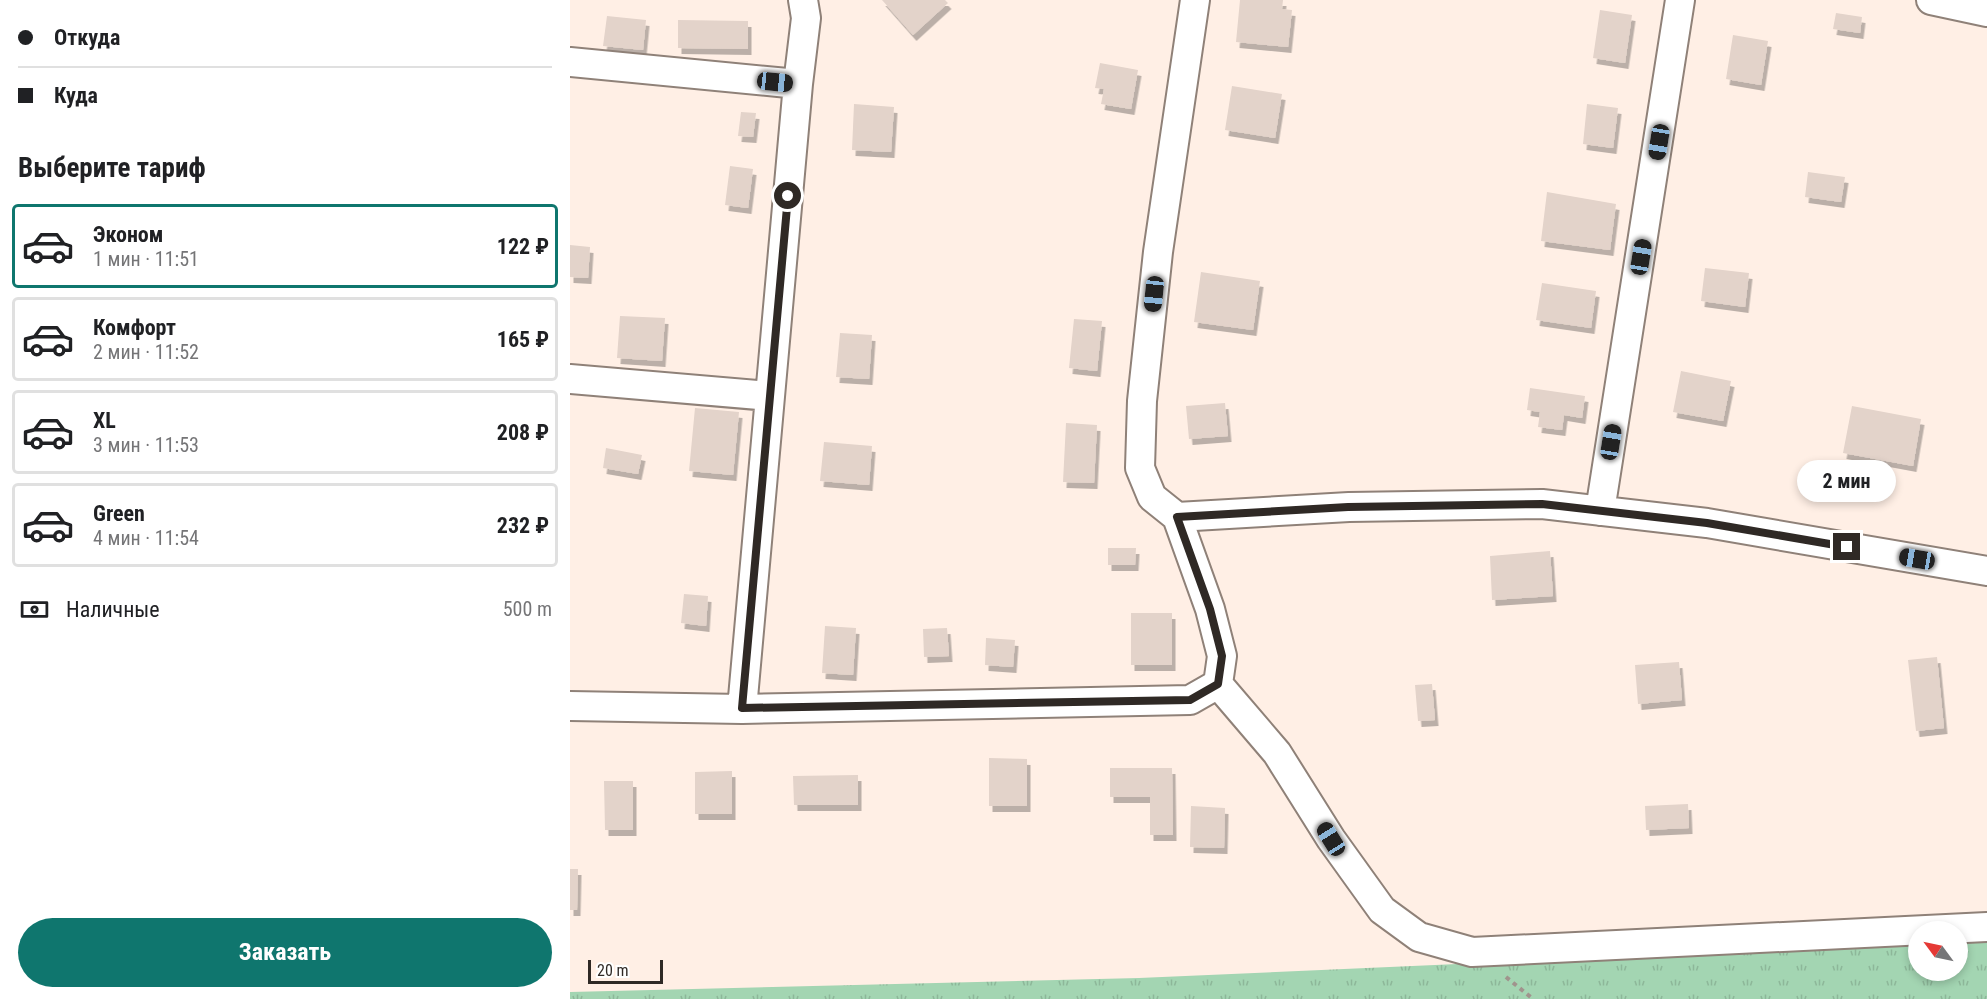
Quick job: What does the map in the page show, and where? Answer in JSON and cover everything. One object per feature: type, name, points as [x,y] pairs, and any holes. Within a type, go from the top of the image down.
[{"type":"street","points":[[742,708],[769,396],[806,18],[803,0]]},
{"type":"street","points":[[1195,0],[1158,252],[1142,401],[1140,468],[1152,497],[1177,517],[1210,609],[1222,656],[1218,684],[1276,753],[1331,839],[1382,910],[1419,937],[1472,952],[1987,927]]},
{"type":"street","points":[[1600,511],[1680,0]]},
{"type":"street","points":[[1931,0],[1987,12]]},
{"type":"street","points":[[570,62],[798,84]]},
{"type":"street","points":[[570,380],[769,396]]},
{"type":"street","points":[[1177,517],[1348,507],[1542,504],[1707,523],[1987,571]]},
{"type":"street","points":[[570,706],[742,708],[1190,700],[1218,684]]},
{"type":"green space","points":[[1987,942],[1987,999],[570,999],[570,992],[1139,978],[1908,944],[1908,981],[1968,981],[1968,943]]},
{"type":"building","points":[[882,0],[945,0],[948,3],[913,35]]},
{"type":"building","points":[[1240,0],[1283,0],[1282,9],[1292,10],[1288,47],[1236,42]]},
{"type":"building","points":[[1600,10],[1632,15],[1625,63],[1593,58]]},
{"type":"building","points":[[1836,13],[1862,17],[1860,33],[1833,29]]},
{"type":"building","points":[[607,16],[646,20],[643,50],[603,46]]},
{"type":"building","points":[[678,20],[748,21],[748,49],[678,48]]},
{"type":"building","points":[[1733,35],[1768,41],[1761,85],[1726,79]]},
{"type":"building","points":[[1100,63],[1138,70],[1131,109],[1101,104],[1104,89],[1095,88]]},
{"type":"building","points":[[1232,86],[1282,94],[1275,138],[1225,130]]},
{"type":"building","points":[[854,104],[894,107],[891,152],[852,150]]},
{"type":"building","points":[[1587,104],[1618,108],[1613,148],[1583,144]]},
{"type":"building","points":[[741,112],[756,113],[753,137],[738,136]]},
{"type":"building","points":[[730,166],[753,169],[748,208],[725,205]]},
{"type":"building","points":[[1808,172],[1845,177],[1841,202],[1805,197]]},
{"type":"building","points":[[1547,192],[1616,204],[1610,250],[1541,241]]},
{"type":"building","points":[[570,245],[590,247],[588,278],[570,277]]},
{"type":"building","points":[[1705,268],[1749,273],[1745,307],[1701,301]]},
{"type":"building","points":[[1201,272],[1260,281],[1253,330],[1194,322]]},
{"type":"building","points":[[1542,283],[1596,291],[1591,328],[1536,320]]},
{"type":"building","points":[[620,316],[665,318],[662,361],[617,358]]},
{"type":"building","points":[[1074,319],[1102,321],[1097,371],[1069,368]]},
{"type":"building","points":[[840,333],[872,335],[869,379],[836,377]]},
{"type":"building","points":[[1681,371],[1731,381],[1723,421],[1673,412]]},
{"type":"building","points":[[1530,388],[1585,396],[1582,418],[1564,415],[1562,430],[1538,427],[1540,412],[1527,410]]},
{"type":"building","points":[[1225,403],[1228,436],[1189,439],[1186,406]]},
{"type":"building","points":[[1852,406],[1921,419],[1913,466],[1843,453]]},
{"type":"building","points":[[695,408],[739,412],[733,475],[689,471]]},
{"type":"building","points":[[1066,423],[1097,425],[1094,483],[1063,482]]},
{"type":"building","points":[[824,442],[872,446],[869,485],[820,481]]},
{"type":"building","points":[[606,448],[642,455],[638,474],[603,468]]},
{"type":"building","points":[[1108,548],[1136,548],[1135,565],[1108,565]]},
{"type":"building","points":[[1550,551],[1553,596],[1492,600],[1490,556]]},
{"type":"building","points":[[684,594],[708,596],[706,626],[681,623]]},
{"type":"building","points":[[1131,613],[1172,613],[1172,665],[1131,665]]},
{"type":"building","points":[[825,626],[856,628],[853,675],[822,673]]},
{"type":"building","points":[[947,628],[949,656],[924,657],[923,629]]},
{"type":"building","points":[[986,638],[1015,640],[1013,667],[985,665]]},
{"type":"building","points":[[1937,657],[1944,728],[1916,731],[1908,660]]},
{"type":"building","points":[[1679,662],[1682,700],[1638,704],[1635,665]]},
{"type":"building","points":[[1432,684],[1435,720],[1418,721],[1415,685]]},
{"type":"building","points":[[989,758],[1027,759],[1027,806],[989,806]]},
{"type":"building","points":[[1110,768],[1172,768],[1173,835],[1150,835],[1150,797],[1110,797]]},
{"type":"building","points":[[732,771],[732,814],[695,814],[695,772]]},
{"type":"building","points":[[858,775],[858,805],[794,805],[793,776]]},
{"type":"building","points":[[604,781],[633,781],[633,830],[605,830]]},
{"type":"building","points":[[1688,804],[1689,828],[1646,830],[1645,806]]},
{"type":"building","points":[[1191,806],[1225,808],[1224,848],[1190,847]]},
{"type":"building","points":[[570,869],[578,869],[577,910],[570,910]]},
{"type":"route","points":[[788,196],[742,708],[1190,700],[1218,684],[1222,656],[1210,609],[1177,517],[1348,507],[1542,504],[1707,523],[1847,547]]}]
